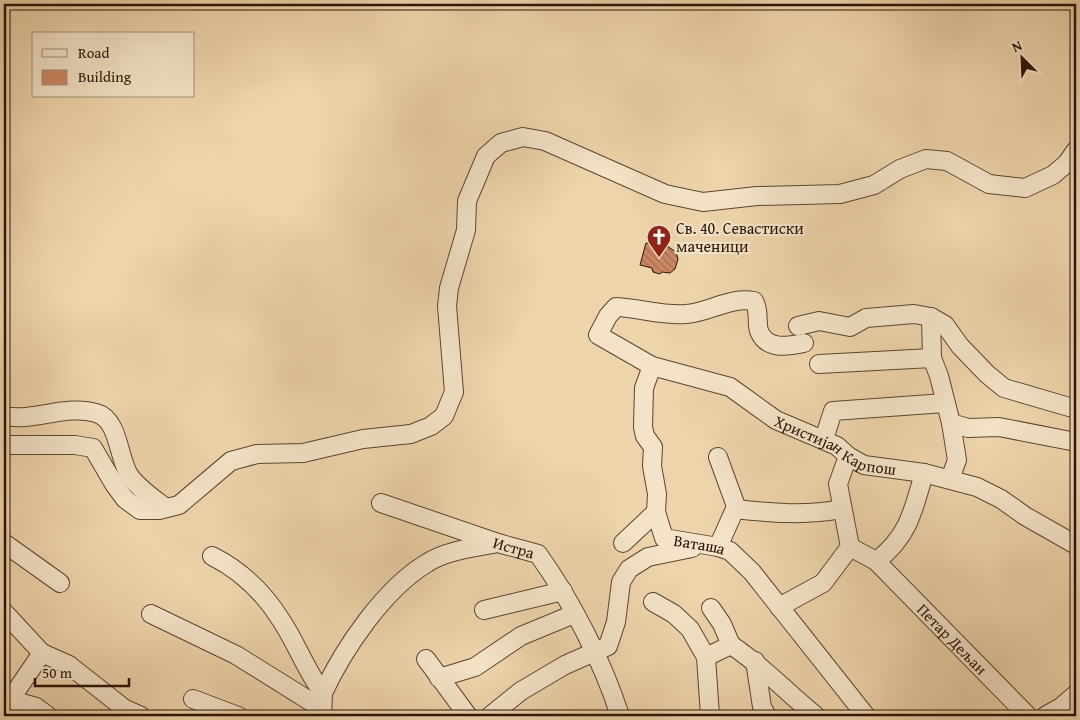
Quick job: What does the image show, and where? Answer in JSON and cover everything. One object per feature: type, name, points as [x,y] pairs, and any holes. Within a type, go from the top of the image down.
[{"type":"street","points":[[4,446],[75,444],[93,448],[125,500],[140,510],[179,505],[231,461],[257,454],[303,453],[363,439],[411,434],[431,426],[444,416],[454,392],[447,306],[449,288],[466,230],[467,201],[486,156],[501,144],[523,137],[545,141],[665,194],[704,202],[757,196],[840,194],[874,185],[900,169],[926,159],[947,161],[989,184],[1025,188],[1053,175],[1067,163],[1076,150]]},
{"type":"street","name":"Христијан Карпош","points":[[804,343],[782,348],[769,343],[760,332],[758,309],[754,301],[738,299],[704,311],[685,314],[616,307],[608,316],[598,335],[652,366],[730,387],[776,420],[837,446],[848,456],[864,465],[924,473],[977,487],[1001,499],[1025,516],[1076,545]]},
{"type":"street","points":[[798,326],[819,321],[850,327],[866,318],[914,314],[931,317],[945,325],[960,346],[987,374],[1004,388],[1076,409]]},
{"type":"street","points":[[931,317],[932,358],[939,376],[951,423],[957,460],[950,479]]},
{"type":"street","points":[[819,364],[932,358]]},
{"type":"street","name":"Ваташа","points":[[652,366],[644,388],[643,427],[645,436],[653,447],[652,466],[657,494],[656,512],[664,538],[711,546],[730,552],[752,572],[866,716]]},
{"type":"street","points":[[824,440],[833,411],[945,403]]},
{"type":"street","points":[[4,416],[36,416],[82,410],[97,413],[106,418],[113,430],[120,456],[130,475],[144,491],[166,508]]},
{"type":"street","points":[[951,423],[968,428],[999,427],[1076,442]]},
{"type":"street","points":[[779,606],[823,583],[850,547],[841,509],[838,484],[848,456]]},
{"type":"street","points":[[718,457],[737,509]]},
{"type":"street","points":[[876,561],[892,550],[912,518],[924,473]]},
{"type":"street","name":"Истра","points":[[381,503],[498,543],[538,554],[562,591],[574,614],[601,650],[620,716]]},
{"type":"street","points":[[737,509],[779,514],[821,513],[841,509]]},
{"type":"street","points":[[490,716],[521,691],[565,665],[601,650],[616,622],[620,582],[629,569],[648,557],[711,546],[737,509]]},
{"type":"street","points":[[623,543],[656,512]]},
{"type":"street","points":[[322,706],[332,673],[390,591],[427,562],[450,552],[498,543]]},
{"type":"street","name":"Петар Дељан","points":[[850,547],[876,561],[1028,716]]},
{"type":"street","points":[[6,550],[60,583]]},
{"type":"street","points":[[212,556],[236,570],[266,600],[282,621],[312,679],[322,706]]},
{"type":"street","points":[[484,610],[562,591]]},
{"type":"street","points":[[653,602],[674,614],[690,629],[706,657],[710,716]]},
{"type":"street","points":[[711,608],[722,624],[731,645],[756,661],[792,697],[816,716]]},
{"type":"street","points":[[4,612],[42,653],[69,665],[125,709],[141,716]]},
{"type":"street","points":[[151,614],[236,655],[322,706]]},
{"type":"street","points":[[439,678],[475,667],[521,636],[574,614]]},
{"type":"street","points":[[706,657],[731,645]]},
{"type":"street","points":[[42,653],[7,699],[36,707],[48,716]]},
{"type":"street","points":[[426,658],[468,716]]},
{"type":"street","points":[[756,661],[762,707],[767,716]]},
{"type":"street","points":[[1045,716],[1061,707],[1076,694]]},
{"type":"street","points":[[193,699],[238,716]]},
{"type":"building","name":"Св. 40. Севастиски маченици","points":[[646,243],[667,246],[676,252],[678,259],[675,269],[670,273],[662,272],[660,274],[653,272],[652,268],[640,265]]},
{"type":"place","name":"Св. 40. Севастиски маченици","points":[[659,258]]}]
